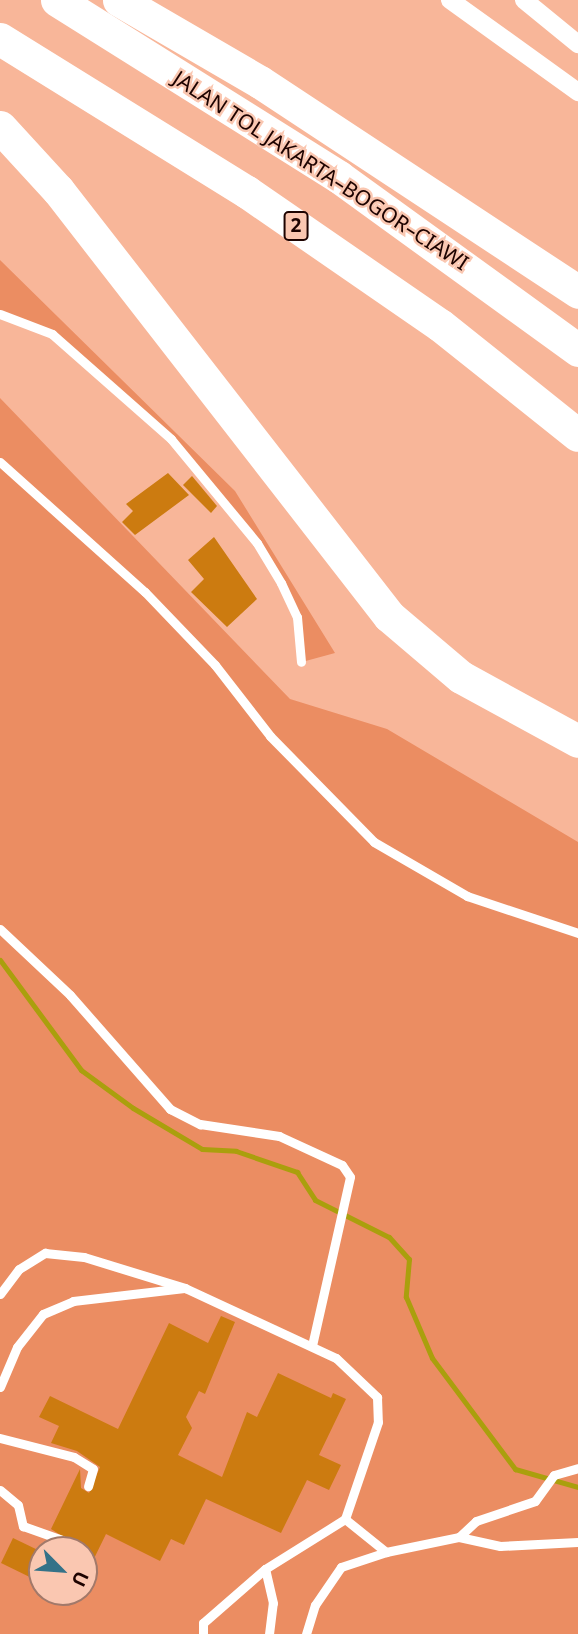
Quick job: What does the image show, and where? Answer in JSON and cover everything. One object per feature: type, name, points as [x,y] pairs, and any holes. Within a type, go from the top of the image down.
[{"type":"highway","name":"JALAN TOL JAKARTA–BOGOR–CIAWI","points":[[57,0],[339,177],[578,350]]},
{"type":"highway","points":[[118,0],[260,82],[578,292]]},
{"type":"highway","name":"2","points":[[0,39],[258,200],[440,325],[578,435]]},
{"type":"highway","points":[[0,127],[83,221],[389,616],[461,677],[578,741]]},
{"type":"street","points":[[450,0],[578,92]]},
{"type":"street","points":[[533,3],[578,44]]},
{"type":"lane","points":[[0,314],[52,334],[171,439],[281,583],[297,617],[302,662]]},
{"type":"lane","points":[[0,462],[145,592],[215,665],[270,736],[374,842],[477,900],[578,933]]},
{"type":"lane","points":[[0,929],[70,995],[170,1109],[200,1124],[279,1136],[341,1165],[350,1177],[313,1345]]},
{"type":"lane","points":[[0,1294],[19,1269],[45,1253],[119,1266],[185,1288],[313,1345],[336,1358],[377,1397],[378,1422],[345,1519],[265,1569],[211,1614],[203,1634]]},
{"type":"lane","points":[[0,1387],[17,1347],[43,1314],[73,1301],[185,1288]]},
{"type":"lane","points":[[0,1438],[74,1457],[93,1469],[88,1486]]},
{"type":"lane","points":[[459,1537],[476,1521],[535,1501],[554,1475],[578,1468]]},
{"type":"lane","points":[[0,1490],[18,1504],[23,1526],[51,1536]]},
{"type":"lane","points":[[345,1519],[386,1552]]},
{"type":"lane","points":[[306,1634],[315,1605],[341,1567],[386,1552],[459,1537],[500,1546],[578,1542]]},
{"type":"lane","points":[[265,1569],[273,1603],[269,1634]]},
{"type":"shaded area","points":[[0,260],[235,491],[335,653],[302,662],[297,618],[257,543],[171,439],[52,334],[0,314]]},
{"type":"shaded area","points":[[0,398],[290,699],[387,729],[578,842],[578,1634],[0,1634]]},
{"type":"building","points":[[168,473],[189,495],[135,535],[122,522],[133,511],[126,504]]},
{"type":"building","points":[[192,476],[217,506],[211,513],[183,485]]},
{"type":"building","points":[[214,537],[257,599],[227,627],[191,592],[204,579],[188,560]]},
{"type":"building","points":[[221,1316],[235,1322],[205,1394],[199,1391],[186,1417],[192,1428],[178,1455],[222,1477],[247,1412],[257,1417],[278,1373],[331,1398],[333,1393],[346,1399],[319,1455],[341,1465],[329,1490],[307,1480],[281,1533],[206,1499],[184,1545],[171,1539],[160,1561],[106,1534],[98,1550],[98,1536],[62,1536],[51,1529],[80,1469],[81,1488],[89,1493],[100,1467],[77,1451],[51,1443],[59,1426],[39,1417],[50,1396],[118,1429],[169,1323],[208,1343]]},
{"type":"building","points":[[13,1538],[28,1545],[28,1576],[1,1563]]},
{"type":"waterway","points":[[0,960],[81,1070],[133,1108],[202,1149],[236,1151],[297,1172],[315,1200],[389,1237],[409,1259],[406,1297],[432,1358],[515,1469],[578,1487]]}]
